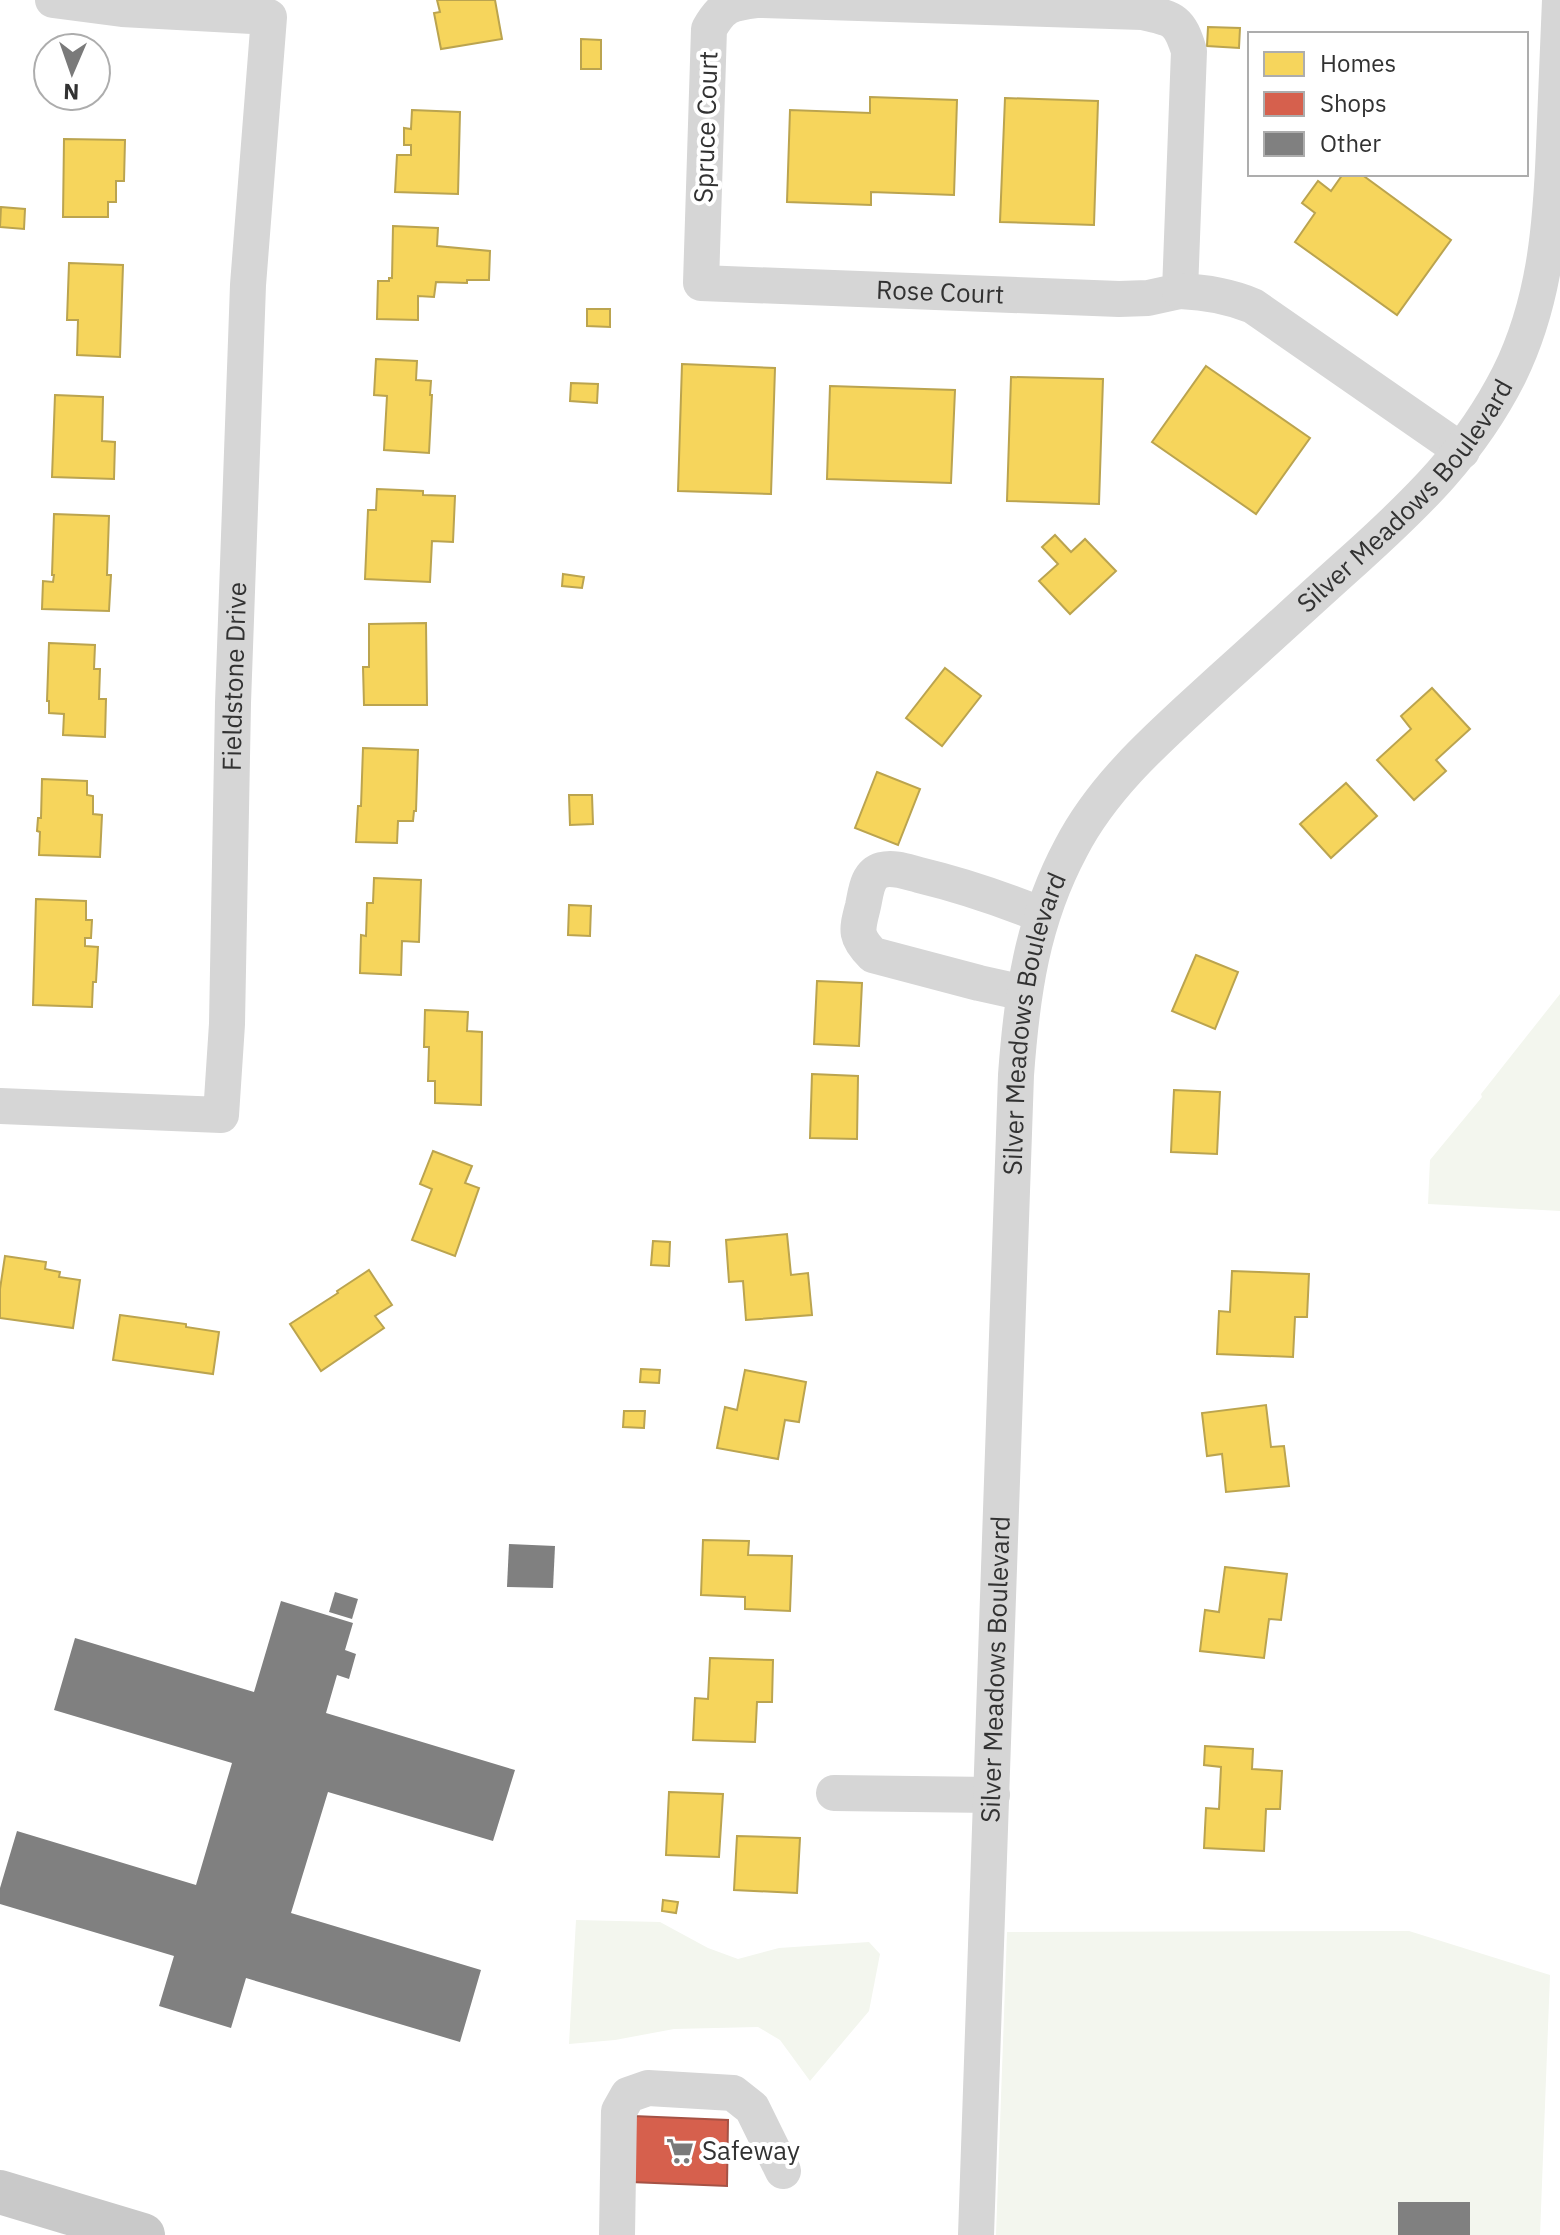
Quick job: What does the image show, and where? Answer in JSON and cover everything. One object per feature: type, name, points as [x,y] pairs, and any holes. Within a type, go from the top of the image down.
[{"type":"main road","points":[[0,2192],[143,2235]]},
{"type":"street","name":"Fieldstone Drive","points":[[0,1106],[221,1115],[227,1024],[233,703],[248,285],[269,17],[122,9],[53,0]]},
{"type":"street","name":"Spruce Court","points":[[701,283],[709,29],[718,13],[733,3],[758,0],[1142,12],[1169,18],[1183,30],[1189,51],[1180,291]]},
{"type":"street","name":"Silver Meadows Boulevard","points":[[976,2235],[1016,1075],[1027,969],[1052,887],[1071,846],[1096,807],[1134,763],[1176,722],[1425,494],[1462,451],[1510,373],[1539,289],[1548,243],[1558,114],[1560,0]]},
{"type":"street","name":"Rose Court","points":[[701,283],[1119,299],[1148,298],[1180,291],[1230,296],[1253,306],[1462,451]]},
{"type":"street","points":[[1024,993],[873,955],[862,944],[856,931],[869,880],[880,870],[897,870],[948,882],[1042,915]]},
{"type":"street","points":[[834,1793],[992,1795]]},
{"type":"street","points":[[617,2235],[619,2111],[628,2095],[648,2088],[733,2093],[752,2108],[783,2171]]},
{"type":"shaded area","points":[[1560,994],[1560,1211],[1428,1204],[1430,1160]]},
{"type":"shaded area","points":[[576,1920],[660,1922],[708,1948],[738,1959],[779,1948],[869,1942],[880,1954],[869,2011],[810,2081],[780,2040],[758,2027],[674,2029],[615,2040],[569,2044]]},
{"type":"shaded area","points":[[1409,1931],[1550,1975],[1540,2235],[996,2235],[1007,1932]]},
{"type":"building: Homes","points":[[437,0],[495,0],[502,39],[441,49],[434,13],[440,12]]},
{"type":"building: Homes","points":[[1208,27],[1240,28],[1239,48],[1207,46]]},
{"type":"building: Homes","points":[[581,39],[601,40],[601,69],[581,69]]},
{"type":"building: Homes","points":[[870,97],[957,100],[954,195],[871,192],[871,205],[787,202],[790,110],[870,113]]},
{"type":"building: Homes","points":[[1005,98],[1098,101],[1094,225],[1000,222]]},
{"type":"building: Homes","points":[[412,110],[460,112],[458,194],[395,192],[397,155],[411,155],[411,145],[404,145],[404,128],[411,129]]},
{"type":"building: Homes","points":[[64,139],[125,140],[124,181],[116,181],[116,202],[108,202],[108,217],[63,217]]},
{"type":"building: Homes","points":[[1342,176],[1364,176],[1451,240],[1397,315],[1295,242],[1315,213],[1302,203],[1318,181],[1331,191]]},
{"type":"building: Homes","points":[[1,207],[25,209],[24,229],[0,227]]},
{"type":"building: Homes","points":[[393,226],[438,228],[437,246],[490,251],[489,280],[436,282],[434,297],[418,296],[418,320],[377,319],[378,281],[392,278]]},
{"type":"building: Homes","points":[[69,263],[123,265],[120,357],[77,355],[78,320],[67,320]]},
{"type":"building: Homes","points":[[587,309],[610,309],[610,327],[587,326]]},
{"type":"building: Homes","points":[[376,359],[417,361],[416,380],[431,381],[429,453],[384,450],[387,396],[374,395]]},
{"type":"building: Homes","points":[[682,364],[775,368],[771,494],[678,491]]},
{"type":"building: Homes","points":[[1206,366],[1310,438],[1256,514],[1152,442]]},
{"type":"building: Homes","points":[[1011,377],[1103,379],[1099,504],[1007,501]]},
{"type":"building: Homes","points":[[571,383],[598,384],[597,403],[570,401]]},
{"type":"building: Homes","points":[[830,386],[955,390],[951,483],[827,479]]},
{"type":"building: Homes","points":[[55,395],[103,397],[102,441],[115,442],[114,479],[52,477]]},
{"type":"building: Homes","points":[[377,489],[455,496],[453,542],[432,541],[430,582],[365,579],[368,510],[376,510]]},
{"type":"building: Homes","points":[[54,514],[109,516],[109,611],[42,609],[43,581],[53,582],[54,575]]},
{"type":"building: Homes","points":[[1055,535],[1071,552],[1085,539],[1116,571],[1070,614],[1039,581],[1058,564],[1042,547]]},
{"type":"building: Homes","points":[[563,574],[584,577],[582,588],[562,586]]},
{"type":"building: Homes","points":[[426,623],[427,705],[364,705],[363,667],[369,667],[369,624]]},
{"type":"building: Homes","points":[[49,643],[95,645],[94,669],[100,669],[99,699],[106,699],[105,737],[63,735],[64,714],[49,713]]},
{"type":"building: Homes","points":[[945,668],[981,696],[942,746],[906,718]]},
{"type":"building: Homes","points":[[1432,688],[1470,729],[1436,760],[1446,771],[1414,800],[1377,760],[1411,729],[1401,716]]},
{"type":"building: Homes","points":[[363,748],[418,750],[416,811],[413,821],[398,821],[397,843],[356,842]]},
{"type":"building: Homes","points":[[877,772],[920,789],[898,845],[855,828]]},
{"type":"building: Homes","points":[[42,779],[87,781],[87,795],[93,796],[93,814],[102,815],[100,857],[39,855],[40,832],[37,831],[38,818],[41,818]]},
{"type":"building: Homes","points":[[1346,783],[1377,816],[1331,858],[1300,824]]},
{"type":"building: Homes","points":[[569,795],[592,795],[593,824],[570,825]]},
{"type":"building: Homes","points":[[374,878],[421,880],[419,942],[402,941],[401,975],[360,973],[361,935],[366,936],[367,903],[373,903]]},
{"type":"building: Homes","points":[[36,899],[86,901],[86,920],[92,920],[91,938],[85,938],[85,946],[98,947],[92,1007],[33,1005]]},
{"type":"building: Homes","points":[[569,905],[591,906],[590,936],[568,935]]},
{"type":"building: Homes","points":[[1196,955],[1238,972],[1215,1029],[1172,1011]]},
{"type":"building: Homes","points":[[817,981],[862,983],[859,1046],[814,1044]]},
{"type":"building: Homes","points":[[425,1010],[468,1012],[467,1031],[482,1032],[481,1105],[435,1103],[435,1081],[428,1081],[429,1047],[424,1047]]},
{"type":"building: Homes","points":[[812,1074],[858,1076],[857,1139],[810,1138]]},
{"type":"building: Homes","points":[[1174,1090],[1220,1092],[1217,1154],[1171,1152]]},
{"type":"building: Homes","points":[[433,1151],[472,1166],[465,1183],[479,1188],[455,1256],[412,1240],[432,1189],[420,1184]]},
{"type":"building: Homes","points":[[787,1234],[791,1275],[808,1273],[812,1315],[746,1320],[743,1281],[729,1282],[726,1240]]},
{"type":"building: Homes","points":[[653,1241],[670,1242],[669,1266],[651,1265]]},
{"type":"building: Homes","points":[[5,1256],[46,1262],[45,1269],[60,1272],[59,1277],[80,1280],[73,1328],[0,1318]]},
{"type":"building: Homes","points":[[369,1270],[392,1305],[375,1316],[384,1328],[321,1371],[290,1324]]},
{"type":"building: Homes","points":[[1232,1271],[1309,1274],[1307,1317],[1295,1317],[1293,1357],[1217,1354],[1219,1311],[1230,1312]]},
{"type":"building: Homes","points":[[120,1315],[219,1332],[213,1374],[113,1360]]},
{"type":"building: Homes","points":[[641,1369],[660,1370],[659,1383],[640,1382]]},
{"type":"building: Homes","points":[[745,1370],[806,1382],[799,1422],[785,1420],[778,1459],[717,1448],[725,1407],[737,1410]]},
{"type":"building: Homes","points":[[1266,1405],[1271,1447],[1284,1446],[1289,1486],[1226,1492],[1222,1454],[1207,1456],[1202,1413]]},
{"type":"building: Homes","points":[[624,1411],[645,1411],[644,1428],[623,1427]]},
{"type":"building: Homes","points":[[703,1540],[749,1541],[748,1555],[792,1556],[790,1611],[745,1609],[745,1597],[701,1595]]},
{"type":"building: Homes","points":[[1225,1567],[1287,1574],[1281,1620],[1269,1619],[1264,1658],[1200,1651],[1205,1610],[1219,1612]]},
{"type":"building: Homes","points":[[710,1658],[773,1660],[772,1702],[757,1702],[755,1742],[693,1740],[695,1698],[708,1699]]},
{"type":"building: Homes","points":[[1205,1746],[1253,1749],[1252,1769],[1282,1771],[1280,1809],[1266,1809],[1264,1851],[1204,1848],[1206,1808],[1219,1809],[1221,1767],[1204,1765]]},
{"type":"building: Homes","points":[[669,1792],[723,1794],[719,1857],[666,1855]]},
{"type":"building: Homes","points":[[737,1836],[800,1838],[797,1893],[734,1890]]},
{"type":"building: Homes","points":[[663,1900],[678,1902],[676,1913],[662,1911]]},
{"type":"building: Shops","name":"Safeway","points":[[633,2116],[728,2120],[727,2186],[631,2182]]},
{"type":"building: Other","points":[[509,1544],[555,1546],[553,1588],[507,1587]]},
{"type":"building: Other","points":[[335,1592],[358,1599],[352,1619],[329,1612]]},
{"type":"building: Other","points":[[281,1601],[353,1623],[345,1650],[356,1654],[349,1679],[337,1675],[326,1713],[515,1770],[493,1841],[328,1792],[291,1913],[481,1970],[460,2042],[246,1978],[231,2028],[159,2006],[174,1956],[0,1904],[0,1888],[17,1831],[196,1885],[232,1763],[54,1710],[75,1638],[254,1692]]},
{"type":"building: Other","points":[[1398,2202],[1470,2202],[1470,2235],[1398,2235]]},
{"type":"place","name":"Safeway","points":[[680,2151]]}]
